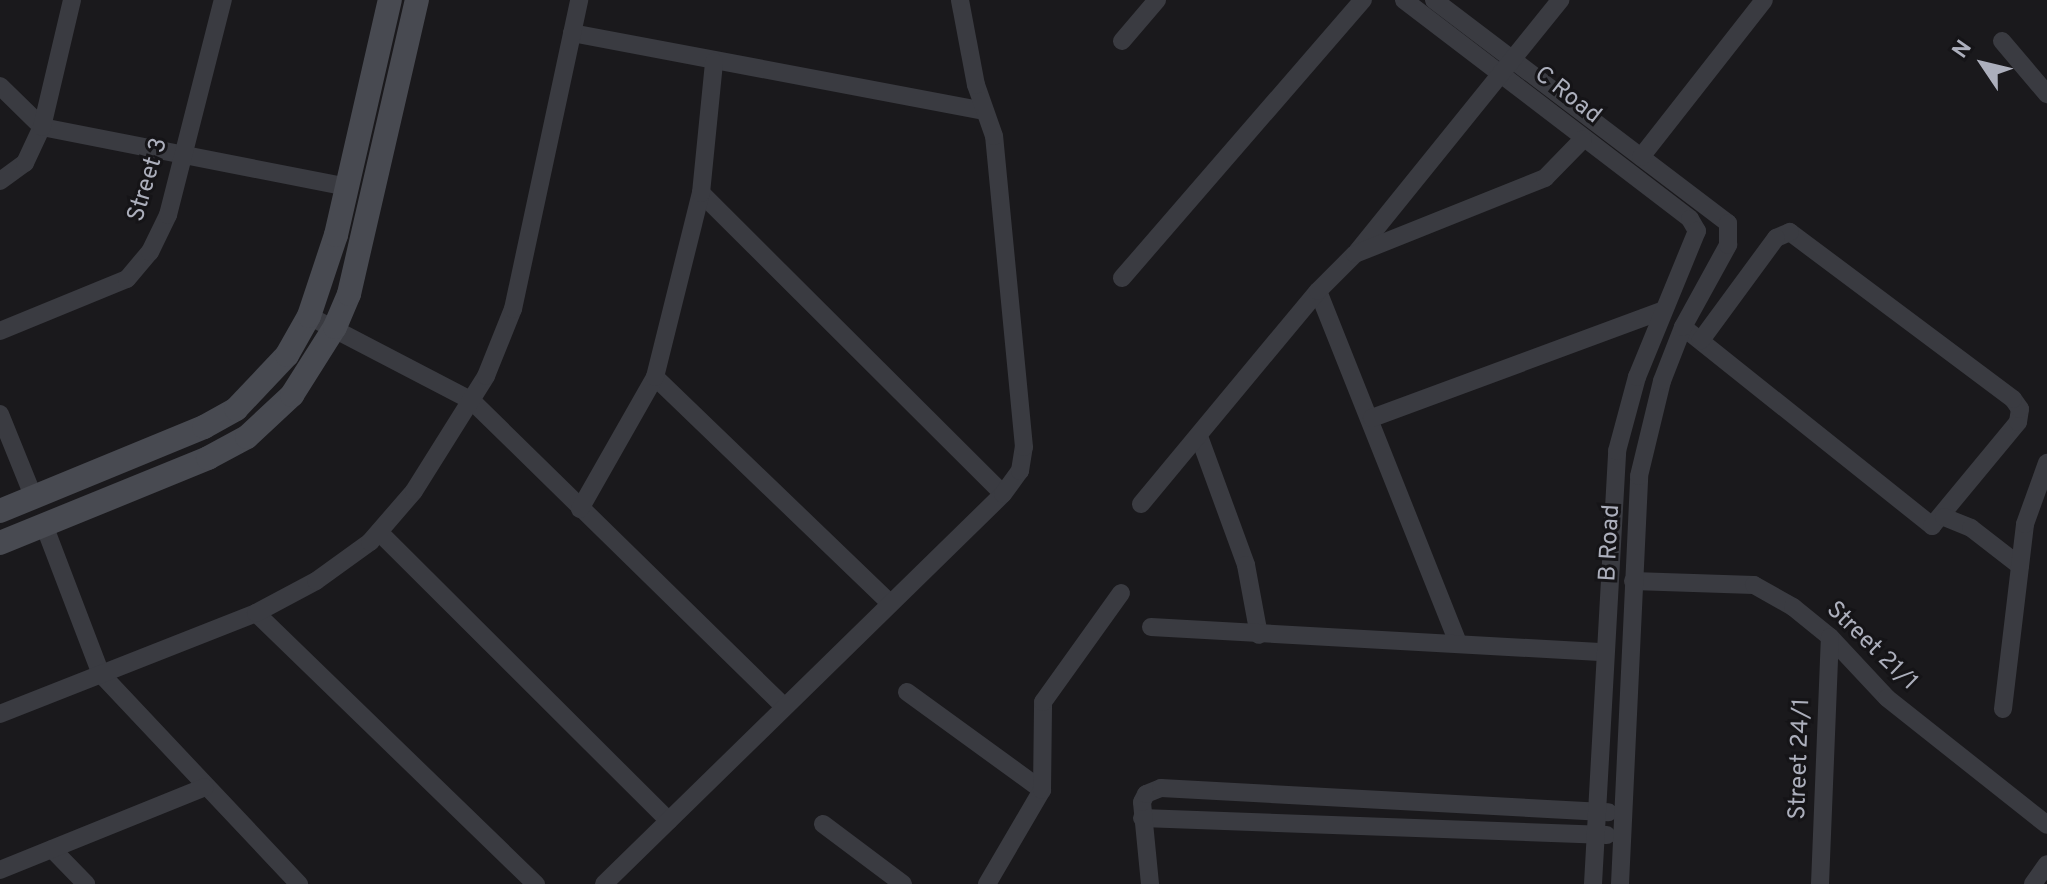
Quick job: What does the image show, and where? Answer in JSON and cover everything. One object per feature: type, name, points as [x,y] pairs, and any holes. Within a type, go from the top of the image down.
[{"type":"street","points":[[0,181],[25,163],[42,127],[72,0]]},
{"type":"street","name":"Street 3","points":[[0,331],[127,279],[150,252],[168,215],[223,0]]},
{"type":"street","points":[[0,511],[236,409],[287,355],[309,316],[347,187],[390,0]]},
{"type":"street","points":[[0,543],[247,437],[292,395],[335,327],[356,267],[417,0]]},
{"type":"street","points":[[0,714],[256,613],[316,581],[379,532],[414,491],[472,401],[513,309],[579,0]]},
{"type":"street","points":[[604,884],[1003,494],[1020,471],[1024,447],[994,136],[984,111],[961,23],[960,0]]},
{"type":"street","points":[[1122,41],[1157,0]]},
{"type":"street","points":[[1122,278],[1363,0]]},
{"type":"street","name":"C Road","points":[[1404,0],[1690,219],[1697,231]]},
{"type":"street","name":"C Road","points":[[1434,0],[1728,223]]},
{"type":"street","points":[[1141,504],[1200,439],[1318,291],[1355,254],[1502,76],[1560,0]]},
{"type":"street","points":[[1641,157],[1764,0]]},
{"type":"street","points":[[572,33],[984,111]]},
{"type":"street","points":[[2002,41],[2047,94]]},
{"type":"street","points":[[580,509],[655,377],[701,193],[714,62]]},
{"type":"street","points":[[0,86],[42,127],[347,187]]},
{"type":"street","points":[[1355,254],[1545,178],[1583,139]]},
{"type":"street","points":[[701,193],[1003,494]]},
{"type":"street","points":[[1697,231],[1728,223]]},
{"type":"street","name":"B Road","points":[[1620,884],[1633,581],[1643,453],[1662,381],[1683,327],[1728,245],[1728,223]]},
{"type":"street","name":"B Road","points":[[1593,884],[1617,451],[1661,311],[1697,231]]},
{"type":"street","points":[[1683,327],[1920,520],[1932,526],[1944,517],[2018,422],[2020,409],[1804,239],[1790,232],[1776,238],[1701,340]]},
{"type":"street","points":[[1318,291],[1372,418],[1457,641]]},
{"type":"street","points":[[1372,418],[1661,311]]},
{"type":"street","points":[[309,316],[472,401],[783,706]]},
{"type":"street","points":[[655,377],[890,603]]},
{"type":"street","points":[[0,414],[34,498]]},
{"type":"street","points":[[1200,439],[1246,565],[1259,635]]},
{"type":"street","points":[[2003,709],[2029,509],[2047,463]]},
{"type":"street","points":[[1944,517],[1971,528],[2020,566]]},
{"type":"street","points":[[44,525],[101,674],[299,884]]},
{"type":"street","points":[[379,532],[669,821]]},
{"type":"street","name":"Street 21/1","points":[[1633,581],[1754,585],[1793,607],[1830,637],[1887,698],[2047,825]]},
{"type":"street","points":[[993,880],[1042,790],[1043,702],[1121,593]]},
{"type":"street","points":[[256,613],[536,884]]},
{"type":"street","points":[[1151,627],[1259,635],[1457,641],[1604,652]]},
{"type":"street","name":"Street 24/1","points":[[1820,884],[1830,637]]},
{"type":"street","points":[[907,692],[1042,790]]},
{"type":"street","points":[[0,870],[205,787]]},
{"type":"street","points":[[1150,884],[1142,818],[1146,794],[1161,788],[1623,813]]},
{"type":"street","points":[[1142,818],[1622,836]]},
{"type":"street","points":[[823,824],[903,884]]},
{"type":"street","points":[[52,849],[86,884]]},
{"type":"street","points":[[2033,884],[2047,864]]}]
